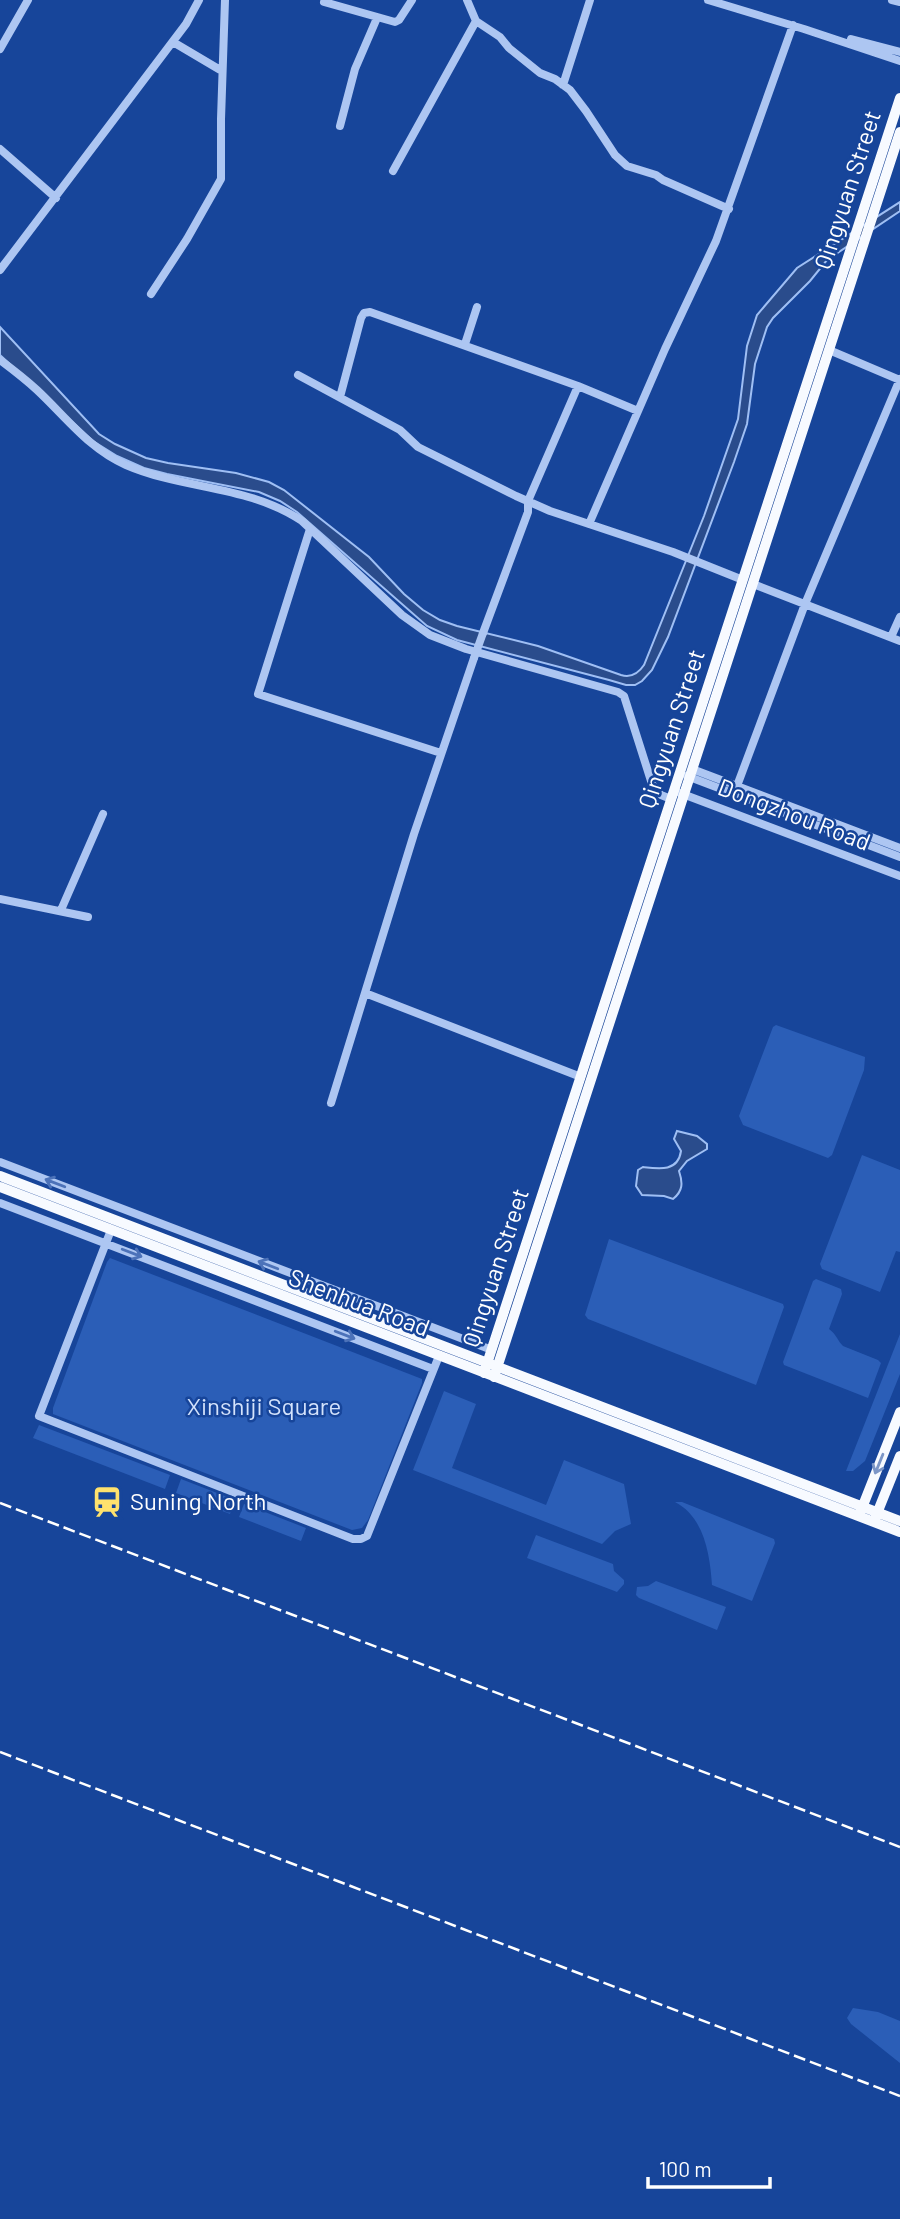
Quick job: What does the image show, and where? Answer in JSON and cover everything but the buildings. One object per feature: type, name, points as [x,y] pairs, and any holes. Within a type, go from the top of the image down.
[{"type":"main road","name":"Qingyuan Street","points":[[491,1370],[492,1350],[581,1077],[677,795],[687,774],[900,99]]},
{"type":"main road","name":"Qingyuan Street","points":[[748,582],[829,350],[900,132]]},
{"type":"main road","name":"Qingyuan Street","points":[[491,1370],[677,795]]},
{"type":"main road","name":"Shenhua Road","points":[[0,1177],[491,1370],[876,1517],[900,1521]]},
{"type":"main road","name":"Shenhua Road","points":[[0,1187],[439,1356],[491,1370]]},
{"type":"main road","points":[[860,1511],[900,1412]]},
{"type":"main road","points":[[876,1517],[900,1456]]},
{"type":"main road","name":"Shenhua Road","points":[[876,1517],[900,1532]]},
{"type":"street","points":[[0,49],[28,0]]},
{"type":"street","points":[[0,270],[186,24],[199,0]]},
{"type":"street","points":[[151,294],[221,180],[225,0]]},
{"type":"street","points":[[324,2],[395,22],[412,0]]},
{"type":"street","points":[[467,0],[476,21],[500,37],[509,48],[540,73],[563,85],[580,102],[615,155],[627,166],[656,175],[729,209]]},
{"type":"street","points":[[563,85],[590,0]]},
{"type":"street","points":[[708,0],[900,61]]},
{"type":"street","points":[[892,0],[900,2]]},
{"type":"street","points":[[340,125],[355,69],[377,18]]},
{"type":"street","points":[[393,171],[476,21]]},
{"type":"street","points":[[589,524],[729,209],[793,25]]},
{"type":"street","points":[[804,29],[900,52]]},
{"type":"street","points":[[173,41],[222,71]]},
{"type":"street","points":[[0,149],[56,198]]},
{"type":"street","points":[[465,344],[477,307]]},
{"type":"street","points":[[340,397],[364,313],[370,312],[465,344],[638,411]]},
{"type":"street","points":[[829,350],[900,380],[805,604],[736,790],[900,848]]},
{"type":"street","points":[[0,360],[37,390],[96,449],[111,458],[155,475],[265,501],[289,512],[402,615],[430,635],[466,649],[618,692],[624,696],[652,784],[661,795],[677,795]]},
{"type":"street","points":[[298,375],[400,430],[418,447],[527,501],[687,557],[896,639],[900,617]]},
{"type":"street","points":[[331,1103],[441,753],[528,512],[527,501],[578,386]]},
{"type":"street","points":[[310,529],[258,694],[441,753]]},
{"type":"street","name":"Dongzhou Road","points":[[687,774],[736,790],[900,857]]},
{"type":"street","name":"Dongzhou Road","points":[[677,795],[900,876]]},
{"type":"street","points":[[61,910],[103,814]]},
{"type":"street","points":[[0,899],[88,917]]},
{"type":"street","points":[[365,993],[581,1077]]},
{"type":"street","points":[[0,1162],[492,1350]]},
{"type":"street","points":[[0,1203],[433,1369]]},
{"type":"street","points":[[111,1230],[39,1416],[353,1539],[367,1536],[439,1356]]},
{"type":"green space","points":[[776,1025],[865,1057],[864,1070],[832,1155],[828,1158],[743,1125],[739,1116]]},
{"type":"green space","points":[[862,1155],[900,1170],[900,1252],[896,1251],[880,1292],[822,1269],[820,1264]]},
{"type":"green space","points":[[609,1239],[783,1304],[756,1385],[588,1319],[585,1315]]},
{"type":"green space","name":"Xinshiji Square","points":[[110,1258],[422,1379],[368,1520],[362,1528],[352,1530],[53,1414]]},
{"type":"green space","points":[[816,1279],[841,1289],[842,1294],[829,1329],[843,1346],[881,1363],[868,1398],[784,1365],[813,1281]]},
{"type":"green space","points":[[900,1334],[900,1374],[865,1461],[853,1471],[846,1471]]},
{"type":"green space","points":[[444,1391],[476,1404],[452,1468],[546,1505],[564,1460],[624,1484],[631,1524],[615,1531],[602,1544],[413,1470]]},
{"type":"green space","points":[[39,1425],[170,1475],[165,1489],[33,1438]]},
{"type":"green space","points":[[181,1479],[235,1500],[230,1514],[176,1493]]},
{"type":"green space","points":[[675,1502],[682,1502],[774,1539],[775,1543],[752,1601],[712,1585],[704,1538],[693,1517]]},
{"type":"green space","points":[[244,1504],[306,1528],[301,1541],[239,1517]]},
{"type":"green space","points":[[536,1535],[613,1564],[614,1571],[624,1580],[624,1584],[617,1592],[527,1558]]},
{"type":"green space","points":[[656,1581],[726,1607],[717,1630],[636,1595],[637,1587],[648,1586]]},
{"type":"green space","points":[[853,2008],[878,2012],[900,2021],[900,2063],[851,2024],[847,2018]]},
{"type":"shaded area","points":[[900,202],[900,211],[827,260],[767,327],[755,364],[747,424],[734,462],[668,637],[652,670],[635,685],[626,685],[457,640],[427,626],[297,512],[280,501],[259,492],[144,468],[117,456],[93,441],[0,355],[0,327],[99,434],[115,444],[146,458],[236,473],[269,482],[284,490],[369,557],[423,610],[440,620],[538,646],[621,675],[631,676],[644,665],[704,516],[738,419],[747,346],[757,315],[797,268]]},
{"type":"shaded area","points":[[677,1131],[697,1136],[707,1144],[707,1149],[687,1161],[679,1171],[681,1186],[673,1199],[642,1195],[636,1186],[638,1170],[643,1167],[667,1168],[676,1163],[681,1151],[674,1139]]},
{"type":"railway","points":[[0,1503],[900,1847]]},
{"type":"railway","points":[[0,1752],[900,2096]]},
{"type":"place","name":"Suning North","points":[[107,1502]]}]
